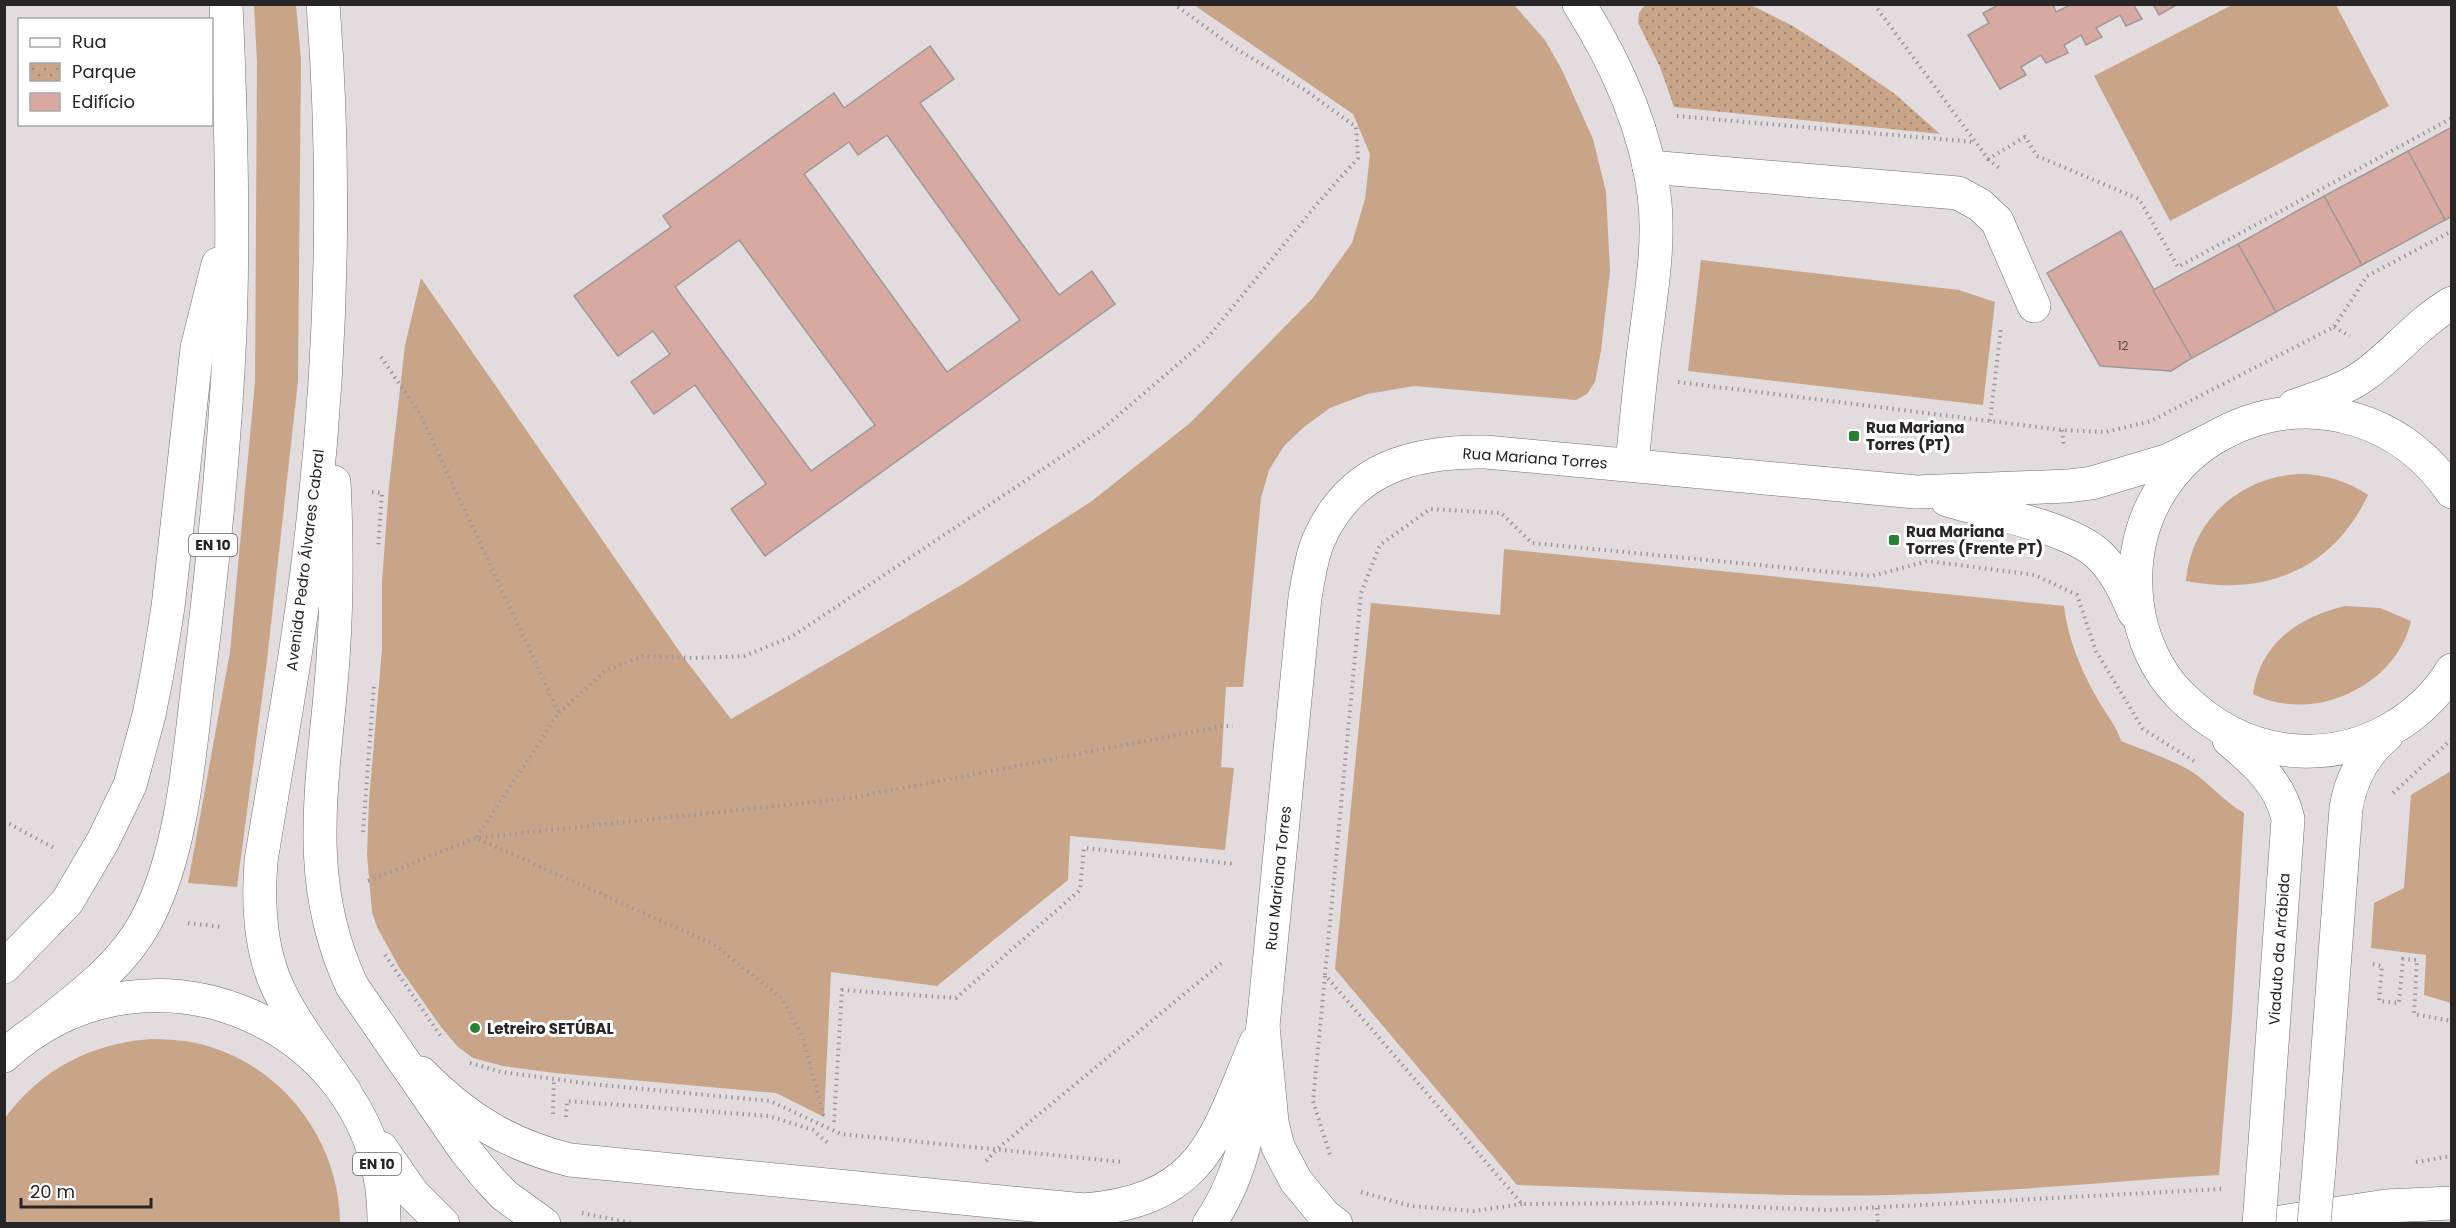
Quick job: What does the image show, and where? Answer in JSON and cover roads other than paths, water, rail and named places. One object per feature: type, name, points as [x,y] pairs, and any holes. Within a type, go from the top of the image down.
[{"type":"street","name":"EN 10","points":[[16,1046],[107,973],[127,950],[148,917],[172,854],[202,656],[224,434],[230,309],[231,152],[226,4]]},
{"type":"street","name":"Avenida Pedro Álvares Cabral","points":[[323,4],[330,190],[330,288],[326,348],[314,512],[261,861],[260,901],[261,931],[273,978],[286,1005],[350,1100]]},
{"type":"street","points":[[1579,4],[1621,81],[1649,166],[1656,217],[1654,265],[1632,465]]},
{"type":"street","points":[[4,967],[67,902],[118,811],[139,753],[149,715],[168,607],[197,348],[220,256],[231,152]]},
{"type":"street","points":[[1649,166],[1958,193],[1980,205],[1997,221],[2034,306]]},
{"type":"street","points":[[2415,713],[2390,730],[2361,742],[2330,750],[2300,751],[2269,747],[2242,739],[2218,727],[2196,711],[2163,674],[2146,640],[2138,610],[2136,568],[2141,540],[2152,509],[2166,484],[2206,444],[2244,424],[2322,398],[2366,375],[2405,339],[2451,303]]},
{"type":"street","points":[[326,348],[335,511],[336,594],[333,661],[322,760],[319,858],[323,893],[340,959],[352,986],[465,1150],[504,1195],[544,1224]]},
{"type":"street","points":[[2244,424],[2304,411],[2345,415],[2364,421],[2386,430],[2415,450],[2433,467],[2451,492]]},
{"type":"street","name":"Rua Mariana Torres","points":[[1263,1026],[1305,597],[1318,539],[1333,514],[1367,479],[1390,466],[1414,457],[1459,452],[1486,452],[1916,492],[2068,486],[2092,483],[2169,460],[2244,424]]},
{"type":"street","name":"Rua Mariana Torres","points":[[1916,492],[2059,532],[2084,544],[2107,563],[2122,586],[2146,640]]},
{"type":"street","points":[[2314,1224],[2348,795],[2358,767],[2369,752],[2415,713],[2438,689],[2451,670]]},
{"type":"street","name":"Viaduto da Arrábida","points":[[2196,711],[2268,776],[2281,798],[2288,819],[2259,1224]]},
{"type":"street","name":"EN 10","points":[[16,1046],[69,1014],[119,998],[158,995],[215,1001],[251,1015],[287,1035],[321,1063],[350,1100],[372,1146],[379,1169],[383,1189],[384,1224]]},
{"type":"street","points":[[382,1030],[429,1082],[455,1106],[481,1125],[513,1142],[548,1155],[570,1160],[1084,1210],[1130,1203],[1149,1197],[1182,1177],[1198,1162],[1210,1147],[1263,1026]]},
{"type":"street","points":[[1209,1224],[1222,1205],[1244,1152],[1251,1120],[1263,1026]]},
{"type":"street","points":[[1263,1026],[1272,1122],[1278,1147],[1296,1181],[1325,1216],[1336,1224]]},
{"type":"street","points":[[350,1100],[413,1194],[443,1224]]},
{"type":"street","points":[[2268,1224],[2386,1206],[2451,1203]]},
{"type":"street","points":[[2418,1224],[2451,1217]]},
{"type":"place","name":"Rua Mariana Torres (PT)","points":[[1854,436]]},
{"type":"place","name":"Rua Mariana Torres (Frente PT)","points":[[1894,540]]},
{"type":"place","name":"Letreiro SETÚBAL","points":[[475,1028]]}]
